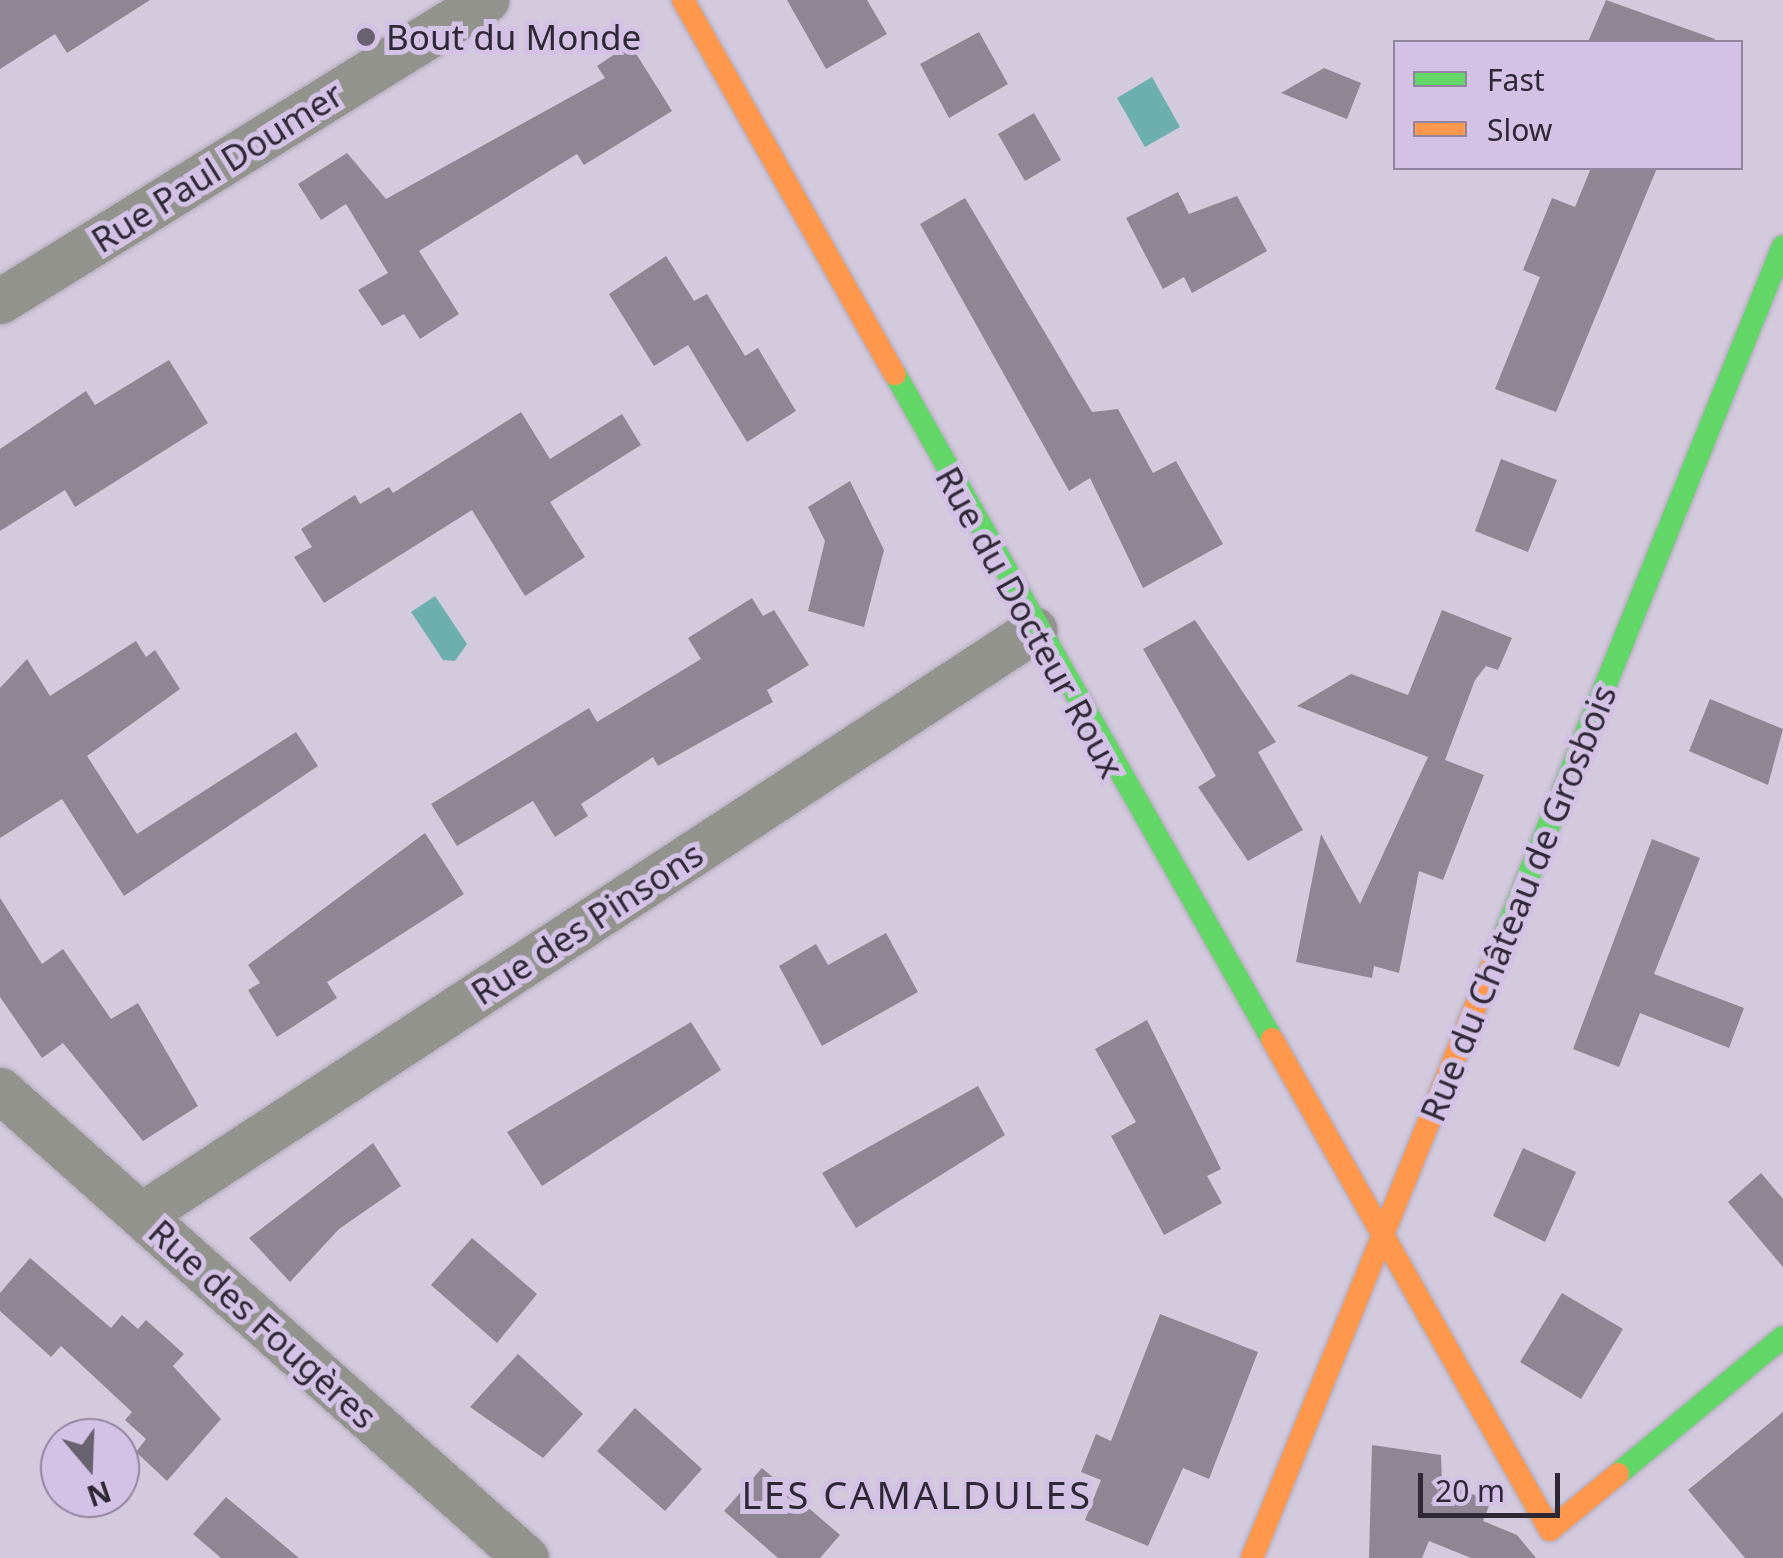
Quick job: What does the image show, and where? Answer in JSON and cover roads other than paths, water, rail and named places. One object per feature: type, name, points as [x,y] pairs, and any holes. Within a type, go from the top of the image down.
[{"type":"street","name":"Rue Paul Doumer","points":[[0,302],[486,0]]},
{"type":"street","name":"Rue du Docteur Roux","points":[[683,0],[1034,630],[1381,1242],[1550,1530],[1783,1337]]},
{"type":"street","name":"Rue du Château de Grosbois","points":[[1252,1558],[1783,246]]},
{"type":"street","name":"Rue des Pinsons","points":[[141,1216],[1034,630]]},
{"type":"street","name":"Rue des Fougères","points":[[0,1090],[526,1558]]},
{"type":"place","name":"Bout du Monde","points":[[366,37]]},
{"type":"district","name":"LES CAMALDULES","points":[[917,1495]]}]
